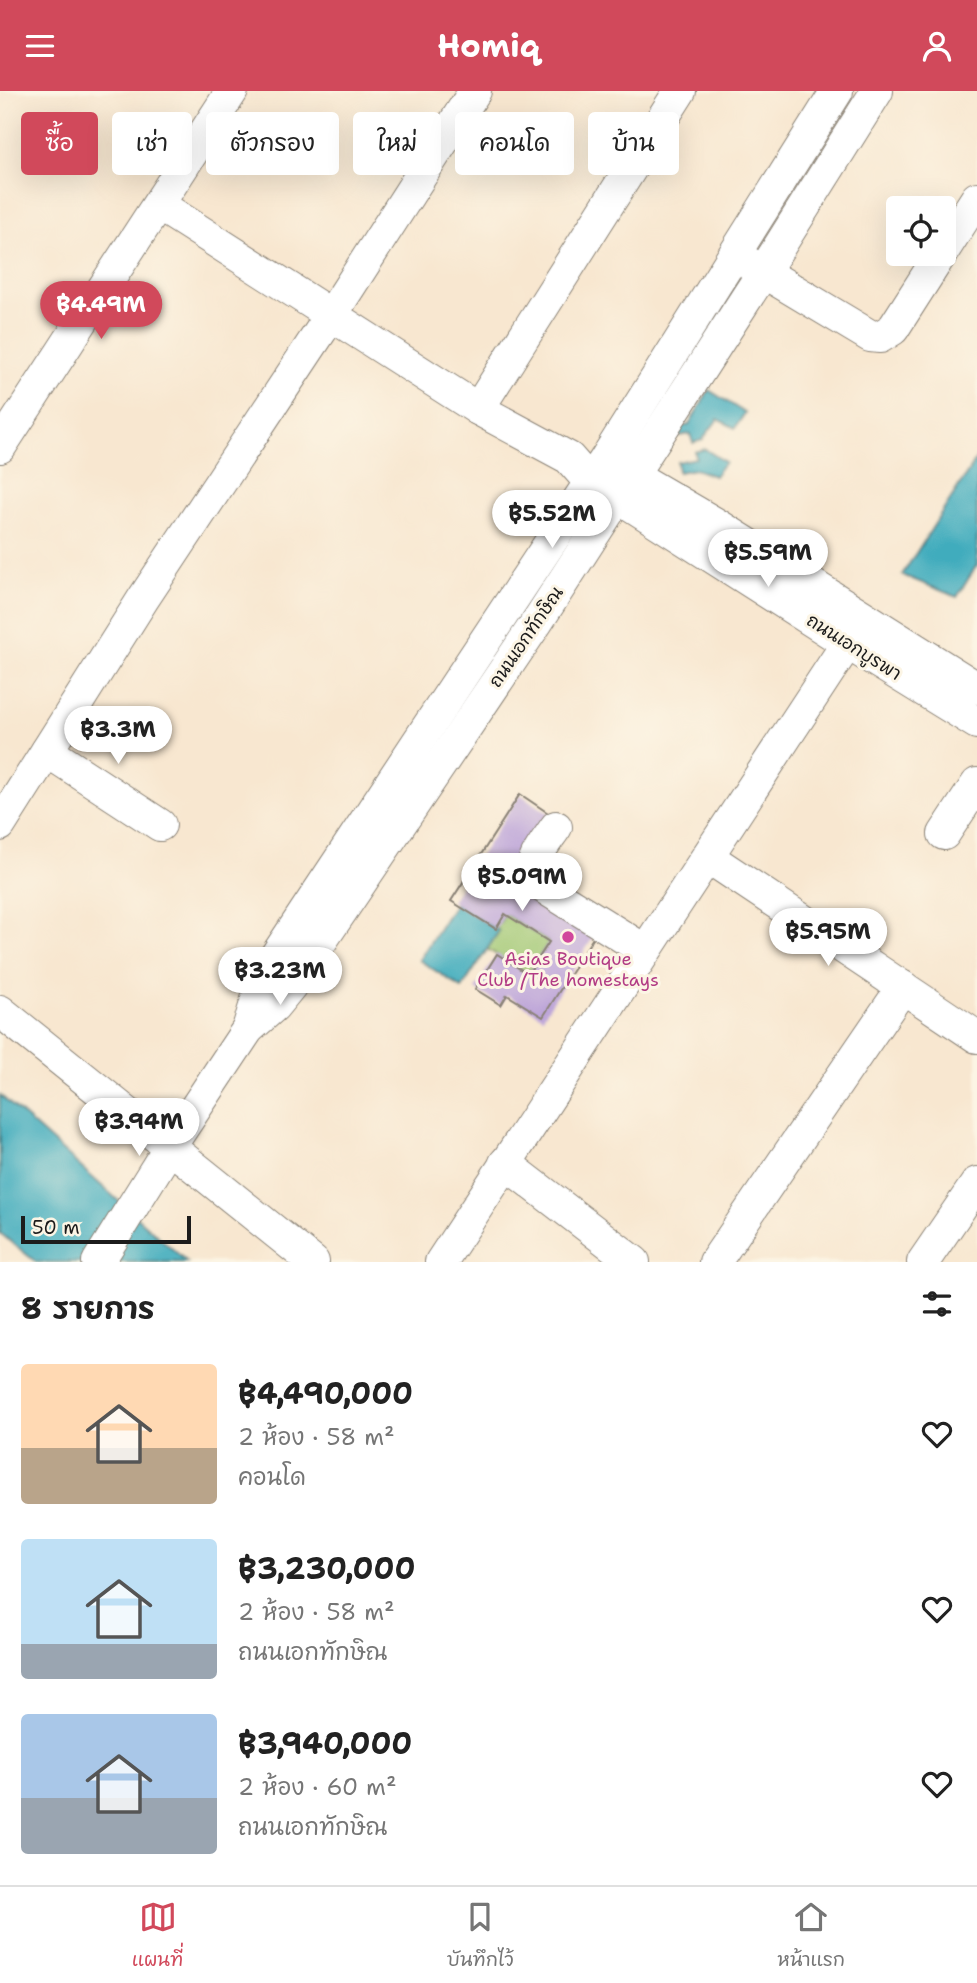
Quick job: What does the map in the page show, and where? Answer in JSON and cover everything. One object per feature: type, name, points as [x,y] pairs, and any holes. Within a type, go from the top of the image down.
[{"type":"street","points":[[0,447],[232,91]]},
{"type":"street","points":[[5,806],[47,751],[143,599],[330,317],[475,91]]},
{"type":"street","points":[[159,205],[330,317],[478,409],[680,91]]},
{"type":"street","name":"ถนนเอกทักษิณ","points":[[98,1262],[247,1029],[274,1006],[292,984],[537,622],[611,478],[734,254],[837,91]]},
{"type":"street","name":"ถนนเอกทักษิณ","points":[[611,478],[764,271],[877,91]]},
{"type":"street","points":[[956,230],[977,198]]},
{"type":"street","points":[[734,254],[870,336],[880,337],[894,328],[933,266]]},
{"type":"street","name":"ถนนเอกบูรพา","points":[[478,409],[569,458],[716,524],[977,723]]},
{"type":"street","points":[[441,1262],[855,630]]},
{"type":"street","name":"ถนนเอกบูรพา","points":[[855,630],[977,688]]},
{"type":"street","points":[[47,751],[160,825]]},
{"type":"street","points":[[944,834],[977,784]]},
{"type":"street","points":[[556,827],[536,859],[531,873],[533,880],[644,950]]},
{"type":"street","points":[[708,857],[977,1037]]},
{"type":"street","points":[[715,1262],[903,987]]},
{"type":"street","points":[[0,1011],[313,1262]]},
{"type":"street","points":[[505,1163],[634,1262]]},
{"type":"street","points":[[923,1262],[977,1183]]},
{"type":"green space","points":[[505,914],[549,942],[528,974],[487,949]]},
{"type":"water","points":[[709,390],[745,413],[735,428],[718,419],[702,440],[693,443],[690,434],[673,437],[673,428],[689,425]]},
{"type":"water","points":[[705,449],[725,462],[714,476],[695,469],[678,472],[677,462],[696,458],[695,452]]},
{"type":"water","points":[[977,458],[977,565],[957,597],[902,575]]},
{"type":"water","points":[[455,903],[499,931],[462,988],[419,960]]},
{"type":"water","points":[[0,1095],[187,1262],[36,1262],[0,1233]]},
{"type":"building","name":"Asias Boutique Club /The homestays","points":[[520,794],[554,817],[513,880],[596,933],[543,1017],[507,995],[501,1005],[475,989],[497,954],[528,974],[549,942],[505,914],[496,929],[451,901]]},
{"type":"place","name":"Asias Boutique Club /The homestays","points":[[568,937]]}]
